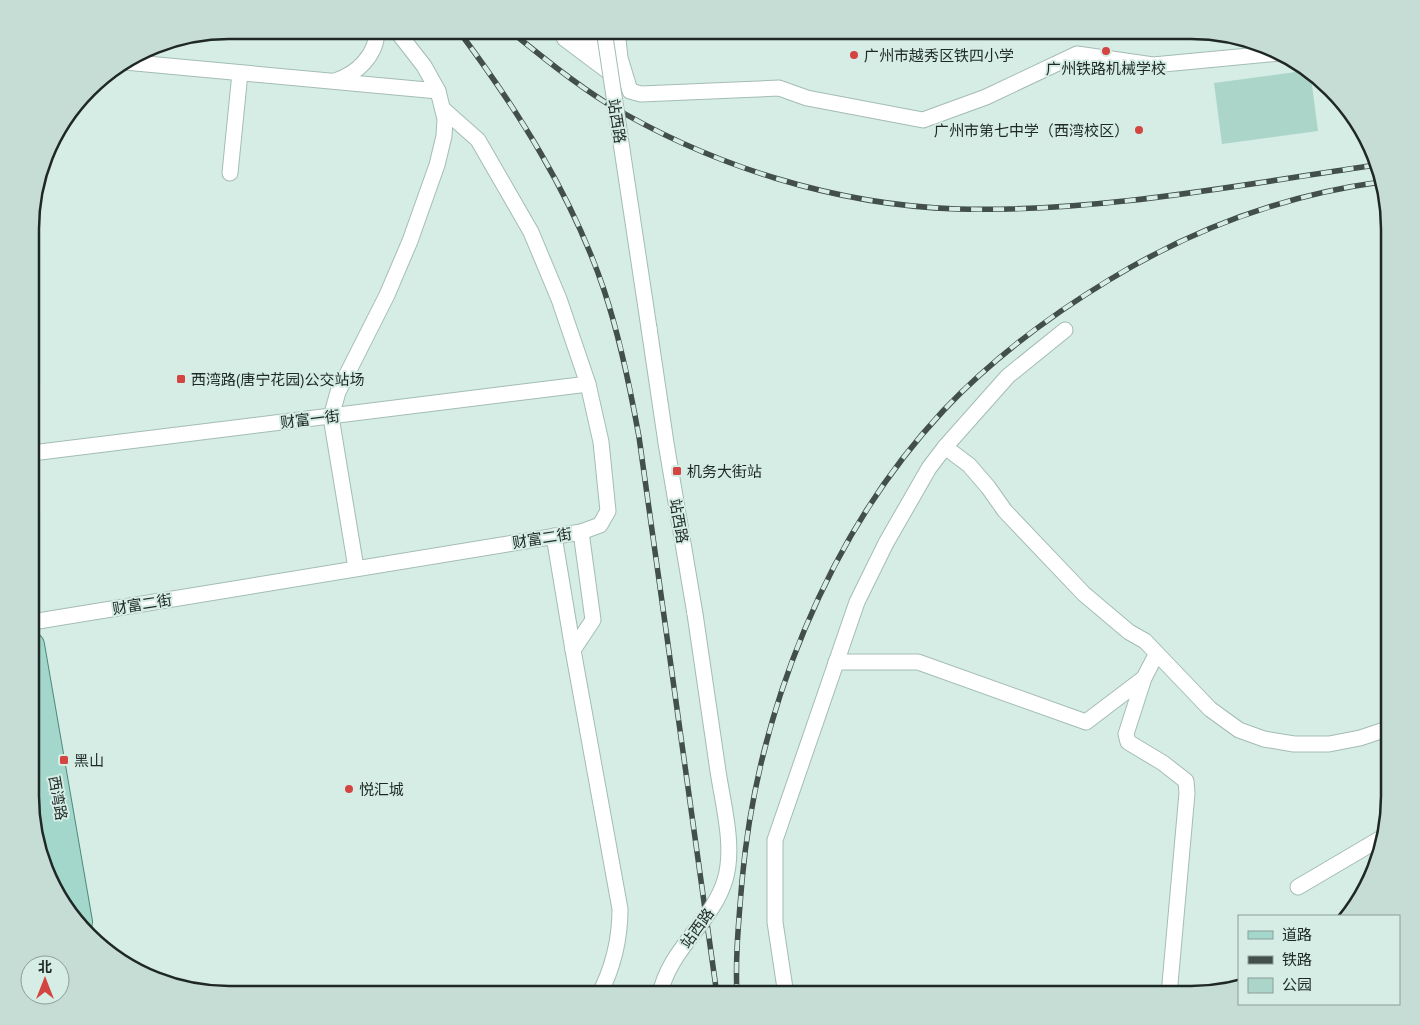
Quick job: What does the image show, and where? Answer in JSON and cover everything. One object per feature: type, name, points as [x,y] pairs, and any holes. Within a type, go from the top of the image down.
[{"type":"main road","name":"西湾路","points":[[39,685],[78,912]]},
{"type":"main road","name":"西湾路","points":[[39,804],[47,852]]},
{"type":"street","points":[[331,82],[355,71],[372,52],[377,39]]},
{"type":"street","points":[[356,568],[331,417],[338,392],[387,295],[424,205],[444,136],[443,109],[438,91],[424,66],[403,39]]},
{"type":"street","points":[[565,39],[610,72]]},
{"type":"street","points":[[587,39],[626,74]]},
{"type":"street","name":"站西路","points":[[605,39],[666,443],[695,614],[725,815],[728,863],[726,879],[720,894],[710,911],[678,954],[663,986]]},
{"type":"street","points":[[618,39],[620,58],[630,91],[641,94],[779,88],[807,98],[923,120],[986,97],[1077,54],[1153,65],[1265,54]]},
{"type":"street","points":[[135,63],[438,91]]},
{"type":"street","points":[[230,173],[240,73]]},
{"type":"street","points":[[443,109],[478,140],[531,232],[559,299],[588,384],[601,442],[608,511],[600,525],[581,532]]},
{"type":"street","points":[[785,986],[775,922],[775,840],[857,602],[886,543],[929,468],[945,447],[1008,376],[1064,330]]},
{"type":"street","name":"财富一街","points":[[39,452],[588,384]]},
{"type":"street","points":[[945,447],[969,465],[1005,511],[1084,594],[1129,632],[1145,641],[1210,709],[1239,730],[1264,739],[1294,744],[1329,744],[1360,738],[1381,731]]},
{"type":"street","name":"财富二街","points":[[39,621],[581,532],[593,620],[573,650]]},
{"type":"street","points":[[554,536],[620,906],[620,923],[616,948],[603,986]]},
{"type":"street","points":[[1156,654],[1144,678],[1126,734],[1128,742],[1163,763],[1186,781],[1187,793],[1170,986]]},
{"type":"street","points":[[836,662],[918,662],[1086,722],[1144,678]]},
{"type":"street","points":[[1298,887],[1376,842]]},
{"type":"green space","points":[[1298,72],[1312,82],[1318,131],[1222,144],[1214,83]]},
{"type":"railway","points":[[465,39],[522,122],[576,220],[604,290],[620,344],[639,437],[716,986]]},
{"type":"railway","points":[[520,39],[595,96],[648,126],[689,146],[776,178],[866,200],[911,206],[957,209],[1062,207],[1220,189],[1371,166]]},
{"type":"railway","points":[[737,986],[742,881],[750,818],[763,754],[782,691],[805,630],[832,570],[865,513],[902,460],[943,411],[1001,356],[1064,309],[1109,280],[1172,245],[1239,217],[1309,196],[1376,183]]},
{"type":"place","name":"广州铁路机械学校","points":[[1106,51]]},
{"type":"place","name":"广州市越秀区铁四小学","points":[[854,55]]},
{"type":"place","name":"广州市第七中学（西湾校区）","points":[[1139,130]]},
{"type":"place","name":"西湾路(唐宁花园)公交站场","points":[[181,379]]},
{"type":"place","name":"机务大街站","points":[[677,471]]},
{"type":"place","name":"黑山","points":[[64,760]]},
{"type":"place","name":"悦汇城","points":[[349,789]]}]
